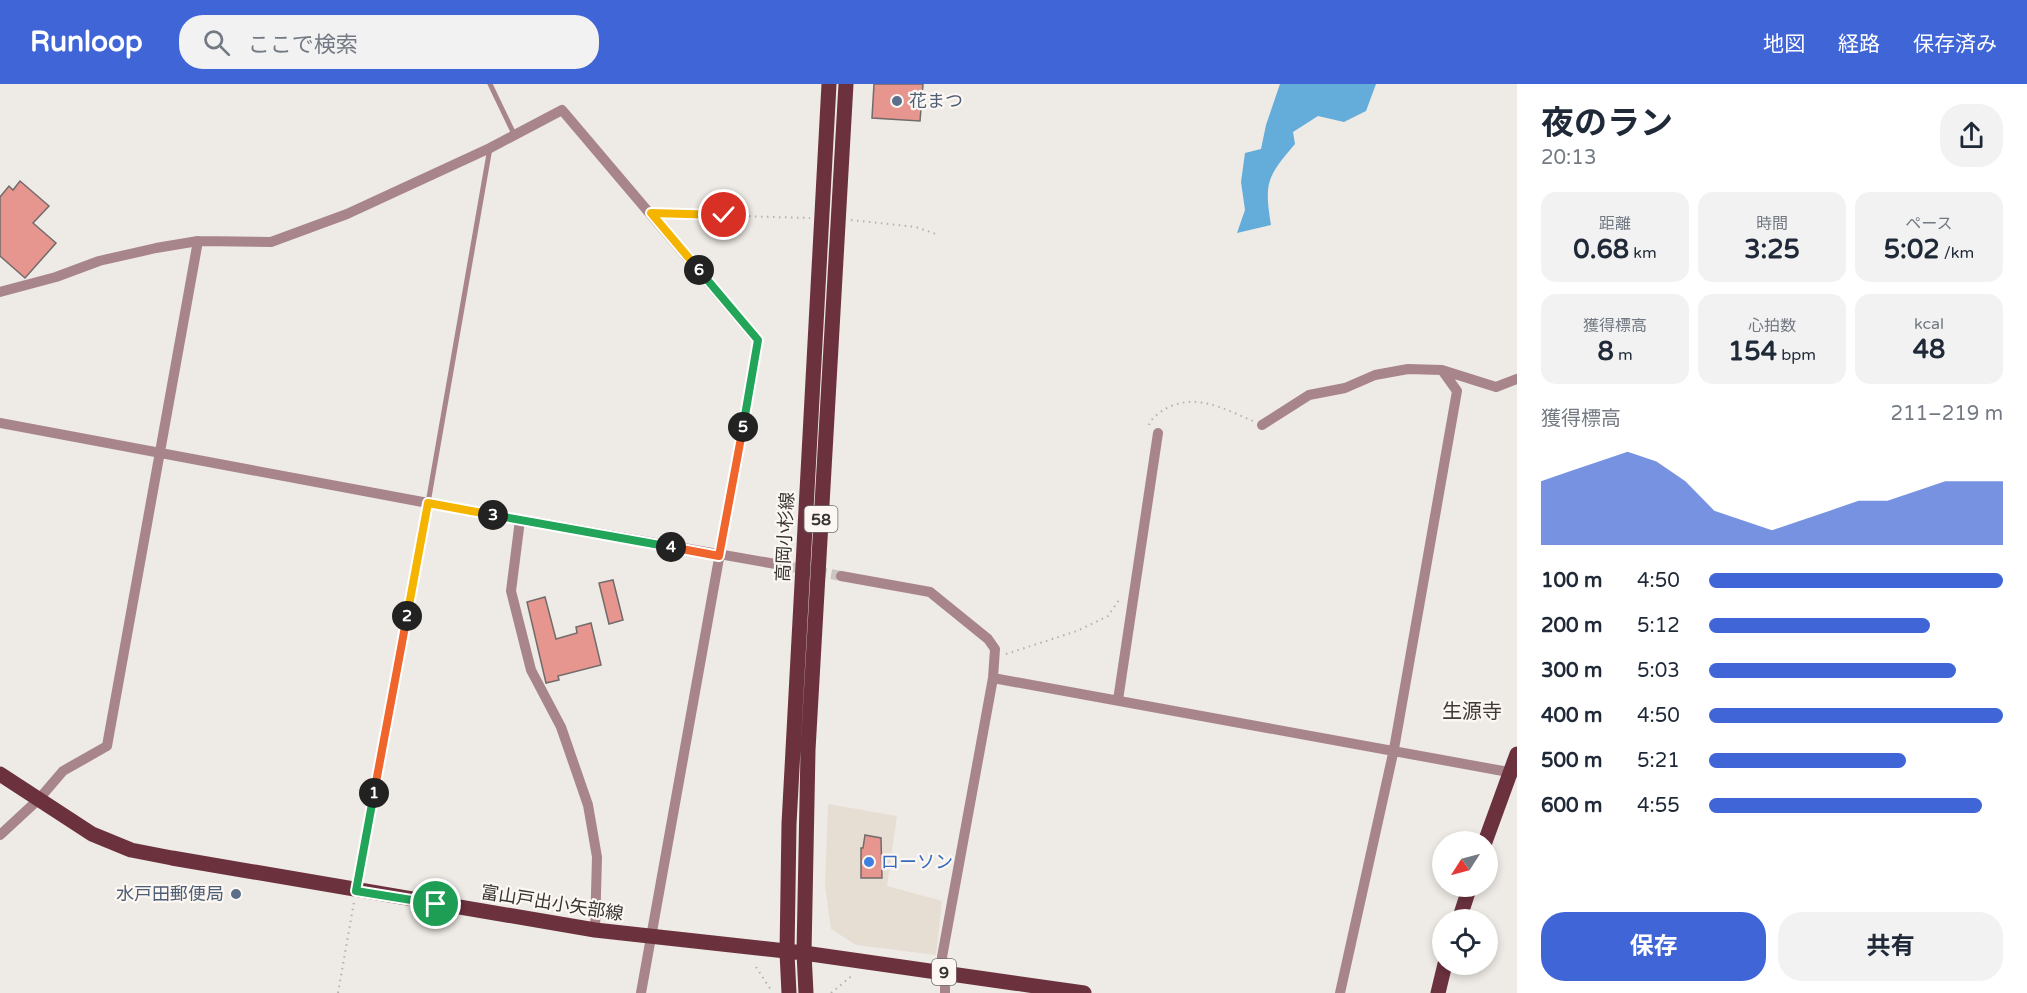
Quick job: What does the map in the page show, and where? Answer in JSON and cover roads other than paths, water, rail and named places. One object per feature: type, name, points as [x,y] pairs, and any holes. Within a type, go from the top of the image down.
[{"type":"main road","name":"高岡小杉線","points":[[789,993],[787,953],[789,824],[829,84]]},
{"type":"main road","name":"高岡小杉線","points":[[806,993],[804,953],[808,750],[846,84]]},
{"type":"main road","points":[[1489,831],[1513,773],[1517,754]]},
{"type":"main road","name":"富山戸出小矢部線","points":[[0,774],[92,834],[131,850],[356,891],[595,930],[787,953],[804,953],[1084,993]]},
{"type":"main road","points":[[1438,993],[1442,975]]},
{"type":"street","points":[[0,292],[56,277],[99,261],[156,248],[198,241],[270,242],[347,214],[515,136],[562,110],[758,340],[641,993]]},
{"type":"street","points":[[0,835],[39,799],[63,771],[107,746],[198,241]]},
{"type":"street","points":[[1262,425],[1309,395],[1346,388],[1375,375],[1408,369],[1442,370],[1496,387],[1517,379]]},
{"type":"street","points":[[1340,993],[1394,749],[1457,391],[1442,370]]},
{"type":"street","points":[[0,423],[520,520],[787,566]]},
{"type":"street","points":[[1118,700],[1158,433]]},
{"type":"street","points":[[520,520],[511,591],[531,670],[561,727],[588,805],[597,857],[595,930]]},
{"type":"street","points":[[841,576],[930,592],[988,639],[995,649],[993,678],[942,957],[945,993]]},
{"type":"street","points":[[993,678],[1394,749],[1513,773]]},
{"type":"lane","points":[[490,84],[515,136]]},
{"type":"lane","points":[[356,891],[428,503],[490,148]]},
{"type":"water","points":[[1280,84],[1376,84],[1366,111],[1344,122],[1318,116],[1293,132],[1295,144],[1273,173],[1268,189],[1271,225],[1237,233],[1245,210],[1241,182],[1245,153],[1261,149],[1266,125]]},
{"type":"tunnel","points":[[787,566],[841,576]]},
{"type":"place","name":"花まつ","points":[[897,101]]},
{"type":"place","name":"ローソン","points":[[869,862]]},
{"type":"place","name":"水戸田郵便局","points":[[236,894]]},
{"type":"district","name":"生源寺","points":[[1472,711]]}]
